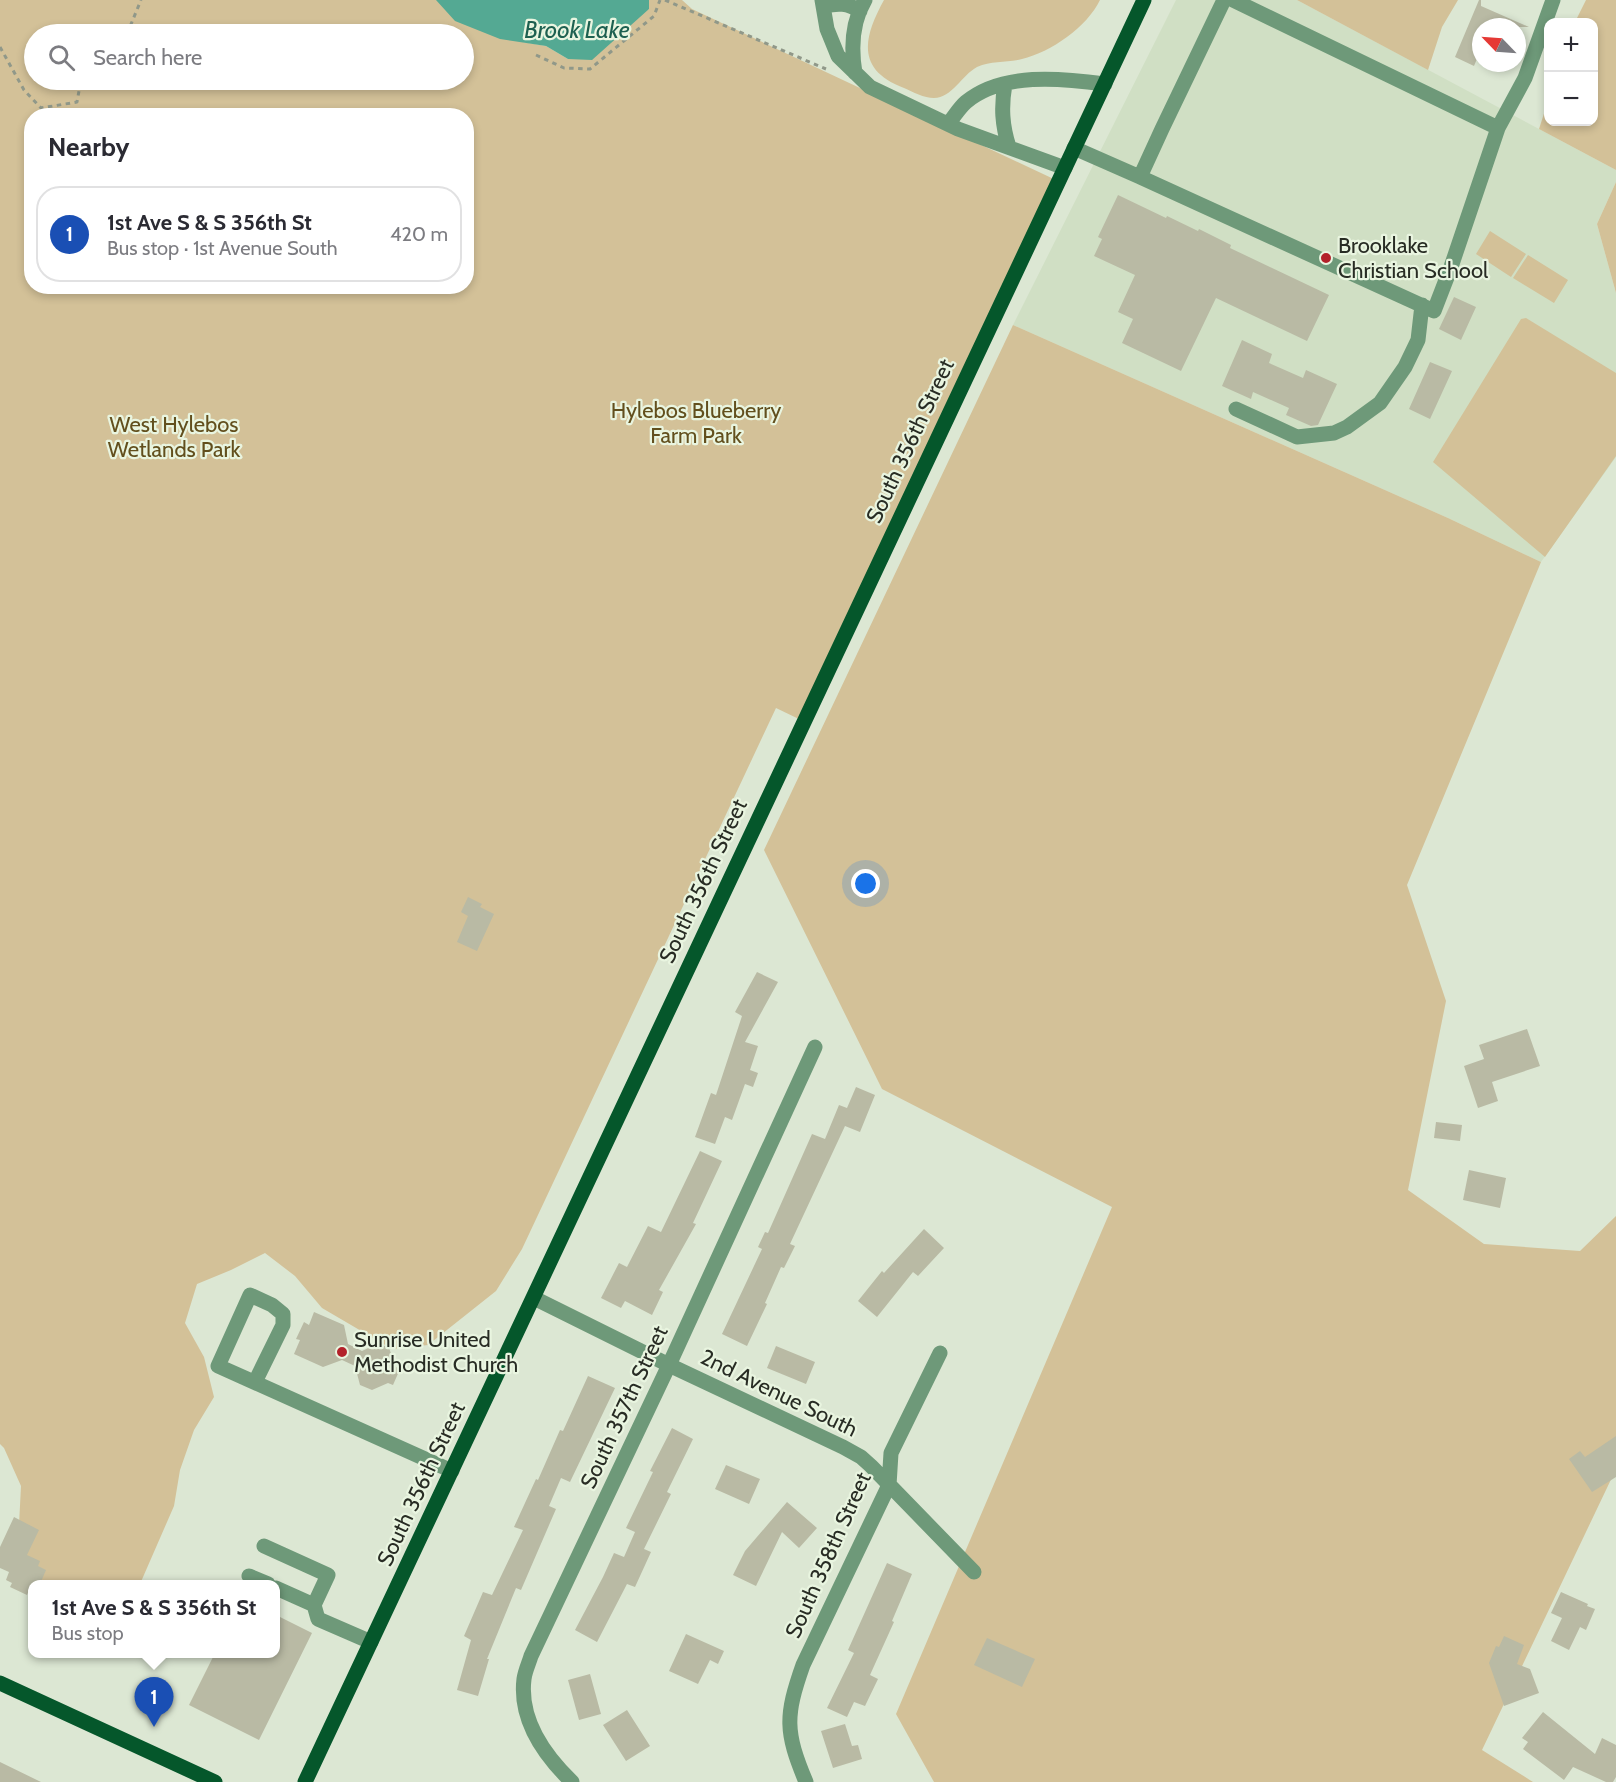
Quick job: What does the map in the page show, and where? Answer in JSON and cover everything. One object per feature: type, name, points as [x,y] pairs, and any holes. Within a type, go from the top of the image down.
[{"type":"main road","name":"South 356th Street","points":[[305,1782],[1144,0]]},
{"type":"main road","points":[[0,1683],[215,1782]]},
{"type":"street","points":[[1140,177],[1224,0]]},
{"type":"street","points":[[1233,0],[1498,128]]},
{"type":"street","points":[[1074,148],[1434,311],[1498,128],[1525,78],[1553,0]]},
{"type":"street","points":[[855,73],[853,46],[863,5],[823,3],[827,29],[838,56],[855,73],[870,87],[948,124],[1065,168]]},
{"type":"street","points":[[948,124],[964,104],[996,85],[1043,78],[1073,79],[1105,84]]},
{"type":"street","points":[[1005,84],[1002,113],[1004,132],[1009,147]]},
{"type":"street","points":[[1236,409],[1297,437],[1334,433],[1347,427],[1380,404],[1405,367],[1418,340],[1422,305]]},
{"type":"street","name":"South 357th Street","points":[[572,1782],[546,1755],[528,1720],[524,1678],[531,1656],[669,1365],[815,1047]]},
{"type":"street","points":[[255,1382],[283,1325],[284,1314],[272,1305],[250,1295],[218,1366],[452,1472]]},
{"type":"street","name":"2nd Avenue South","points":[[534,1298],[861,1457],[974,1572]]},
{"type":"street","name":"South 358th Street","points":[[806,1782],[790,1733],[789,1719],[793,1692],[803,1665],[889,1485],[891,1453],[940,1353]]},
{"type":"street","points":[[264,1546],[328,1575],[314,1605],[318,1619],[371,1642]]},
{"type":"street","points":[[249,1576],[258,1580]]},
{"type":"street","points":[[280,1590],[314,1605]]},
{"type":"path","points":[[131,24],[141,0]]},
{"type":"path","points":[[536,54],[564,68],[590,69],[654,16],[660,0]]},
{"type":"path","points":[[665,0],[826,69]]},
{"type":"path","points":[[0,47],[24,90],[41,108],[76,102],[79,90]]},
{"type":"shaded area","name":"Brooklake Christian School","points":[[1176,0],[1297,0],[1616,170],[1616,182],[1597,224],[1616,293],[1616,457],[1541,562],[1448,518],[1013,325]]},
{"type":"green space","points":[[0,0],[542,0],[523,42],[546,46],[568,59],[649,9],[649,0],[682,0],[692,9],[1058,181],[803,721],[776,708],[522,1249],[496,1291],[428,1345],[392,1349],[322,1308],[295,1276],[265,1253],[197,1284],[185,1323],[204,1357],[214,1397],[194,1430],[180,1470],[174,1506],[142,1580],[32,1580],[19,1525],[21,1486],[0,1444]]},
{"type":"green space","points":[[884,0],[1100,0],[1077,29],[1045,51],[1022,59],[988,63],[977,67],[952,90],[934,98],[926,97],[888,81],[871,62],[868,40]]},
{"type":"green space","points":[[1297,0],[1458,0],[1442,27],[1428,70]]},
{"type":"green space","points":[[1586,0],[1616,0],[1616,170],[1539,129],[1544,113],[1544,126],[1598,126],[1598,18],[1577,18]]},
{"type":"green space","points":[[1616,182],[1616,293],[1597,224]]},
{"type":"green space","points":[[1490,231],[1526,254],[1511,277],[1476,254]]},
{"type":"green space","points":[[1528,255],[1568,280],[1554,303],[1513,278]]},
{"type":"green space","points":[[1526,318],[1616,373],[1616,456],[1545,557],[1433,462],[1521,319]]},
{"type":"green space","points":[[1013,325],[1448,518],[1541,562],[1407,885],[1446,1001],[1408,1190],[1484,1244],[1580,1251],[1616,1216],[1616,1469],[1482,1750],[1533,1782],[934,1782],[896,1714],[1112,1207],[882,1089],[764,850]]},
{"type":"water","name":"Brook Lake","points":[[436,0],[649,0],[649,9],[592,60],[568,59],[546,46],[500,39],[474,29],[474,24],[455,21]]},
{"type":"building","points":[[1479,0],[1481,0],[1481,6],[1508,18],[1472,18],[1472,65],[1455,57]]},
{"type":"building","points":[[1118,195],[1166,218],[1167,216],[1198,231],[1199,229],[1231,245],[1230,248],[1329,295],[1307,341],[1216,298],[1181,371],[1122,343],[1133,319],[1118,312],[1135,275],[1094,256],[1102,239],[1098,237]]},
{"type":"building","points":[[1454,297],[1476,307],[1461,340],[1439,329]]},
{"type":"building","points":[[1242,340],[1272,354],[1269,363],[1303,378],[1306,370],[1337,384],[1318,425],[1311,426],[1286,415],[1289,408],[1253,392],[1251,399],[1222,386]]},
{"type":"building","points":[[1430,362],[1452,371],[1430,419],[1409,409]]},
{"type":"building","points":[[468,897],[482,904],[480,907],[494,914],[477,951],[457,942],[468,916],[461,912]]},
{"type":"building","points":[[757,972],[778,982],[745,1042],[758,1046],[750,1070],[758,1073],[753,1087],[745,1084],[732,1120],[725,1117],[715,1144],[695,1137],[711,1093],[716,1095],[742,1016],[735,1012]]},
{"type":"building","points":[[1527,1029],[1540,1066],[1492,1082],[1498,1101],[1478,1108],[1464,1066],[1484,1059],[1479,1045]]},
{"type":"building","points":[[856,1087],[875,1095],[860,1132],[845,1126],[790,1244],[795,1246],[784,1268],[781,1267],[747,1346],[722,1334],[762,1249],[758,1247],[765,1232],[768,1233],[812,1134],[825,1139],[839,1105],[847,1108]]},
{"type":"building","points":[[1436,1122],[1462,1125],[1460,1141],[1434,1138]]},
{"type":"building","points":[[700,1151],[722,1161],[693,1223],[696,1224],[659,1290],[663,1292],[652,1315],[625,1301],[621,1308],[601,1298],[619,1263],[627,1267],[648,1226],[661,1232]]},
{"type":"building","points":[[1469,1170],[1506,1178],[1500,1208],[1463,1200]]},
{"type":"building","points":[[924,1229],[944,1248],[918,1276],[913,1272],[877,1317],[858,1301],[882,1271],[884,1273]]},
{"type":"building","name":"Sunrise United Methodist Church","points":[[314,1312],[344,1325],[348,1344],[362,1351],[379,1343],[389,1348],[396,1367],[400,1369],[393,1385],[388,1383],[372,1390],[360,1385],[355,1366],[342,1360],[323,1367],[294,1354],[300,1340],[296,1339],[304,1322],[309,1325]]},
{"type":"building","points":[[776,1346],[815,1362],[806,1384],[767,1368]]},
{"type":"building","points":[[588,1376],[615,1388],[570,1482],[561,1478],[549,1506],[556,1509],[521,1590],[516,1588],[487,1659],[489,1659],[478,1696],[457,1690],[471,1640],[464,1636],[483,1592],[492,1595],[523,1530],[514,1527]]},
{"type":"building","points":[[672,1428],[693,1439],[667,1492],[671,1494],[644,1549],[651,1552],[635,1587],[627,1584],[597,1642],[575,1630],[614,1553],[624,1557],[635,1532],[626,1528],[653,1472],[650,1471]]},
{"type":"building","points":[[1616,1436],[1616,1477],[1592,1492],[1569,1459],[1580,1451],[1585,1457]]},
{"type":"building","points":[[726,1465],[760,1479],[749,1504],[715,1489]]},
{"type":"building","points":[[787,1502],[817,1528],[799,1548],[782,1532],[756,1586],[733,1575],[745,1551]]},
{"type":"building","points":[[14,1517],[39,1530],[27,1555],[40,1561],[38,1566],[46,1570],[42,1580],[28,1580],[27,1595],[10,1587],[12,1583],[6,1580],[9,1572],[0,1568],[0,1547]]},
{"type":"building","points":[[887,1563],[912,1574],[892,1621],[894,1622],[870,1675],[878,1679],[865,1706],[854,1702],[847,1717],[827,1708],[854,1653],[848,1650]]},
{"type":"building","points":[[1561,1592],[1595,1609],[1586,1630],[1580,1627],[1569,1650],[1551,1641],[1562,1618],[1551,1613]]},
{"type":"building","points":[[280,1617],[312,1633],[259,1740],[189,1705],[212,1658],[280,1658]]},
{"type":"building","points":[[686,1634],[724,1651],[718,1664],[710,1660],[698,1684],[669,1671]]},
{"type":"building","points":[[1504,1636],[1524,1645],[1517,1664],[1530,1669],[1539,1693],[1504,1706],[1489,1663],[1496,1646],[1499,1647]]},
{"type":"building","points":[[987,1638],[1035,1659],[1022,1687],[974,1665]]},
{"type":"building","points":[[590,1674],[601,1714],[579,1720],[568,1680]]},
{"type":"building","points":[[627,1710],[650,1746],[626,1761],[603,1725]]},
{"type":"building","points":[[1543,1712],[1595,1754],[1602,1738],[1616,1745],[1616,1777],[1613,1782],[1606,1782],[1573,1767],[1564,1780],[1523,1749],[1528,1742],[1522,1738]]},
{"type":"building","points":[[845,1724],[852,1746],[858,1745],[862,1759],[833,1768],[821,1731]]},
{"type":"building","points":[[0,1762],[41,1782],[0,1782]]},
{"type":"place","name":"Brooklake Christian School","points":[[1326,258]]},
{"type":"place","name":"Sunrise United Methodist Church","points":[[342,1352]]},
{"type":"place","name":"1st Ave S & S 356th St","points":[[154,1727]]},
{"type":"park label","name":"Hylebos Blueberry Farm Park","points":[[696,422]]},
{"type":"park label","name":"West Hylebos Wetlands Park","points":[[174,437]]}]
